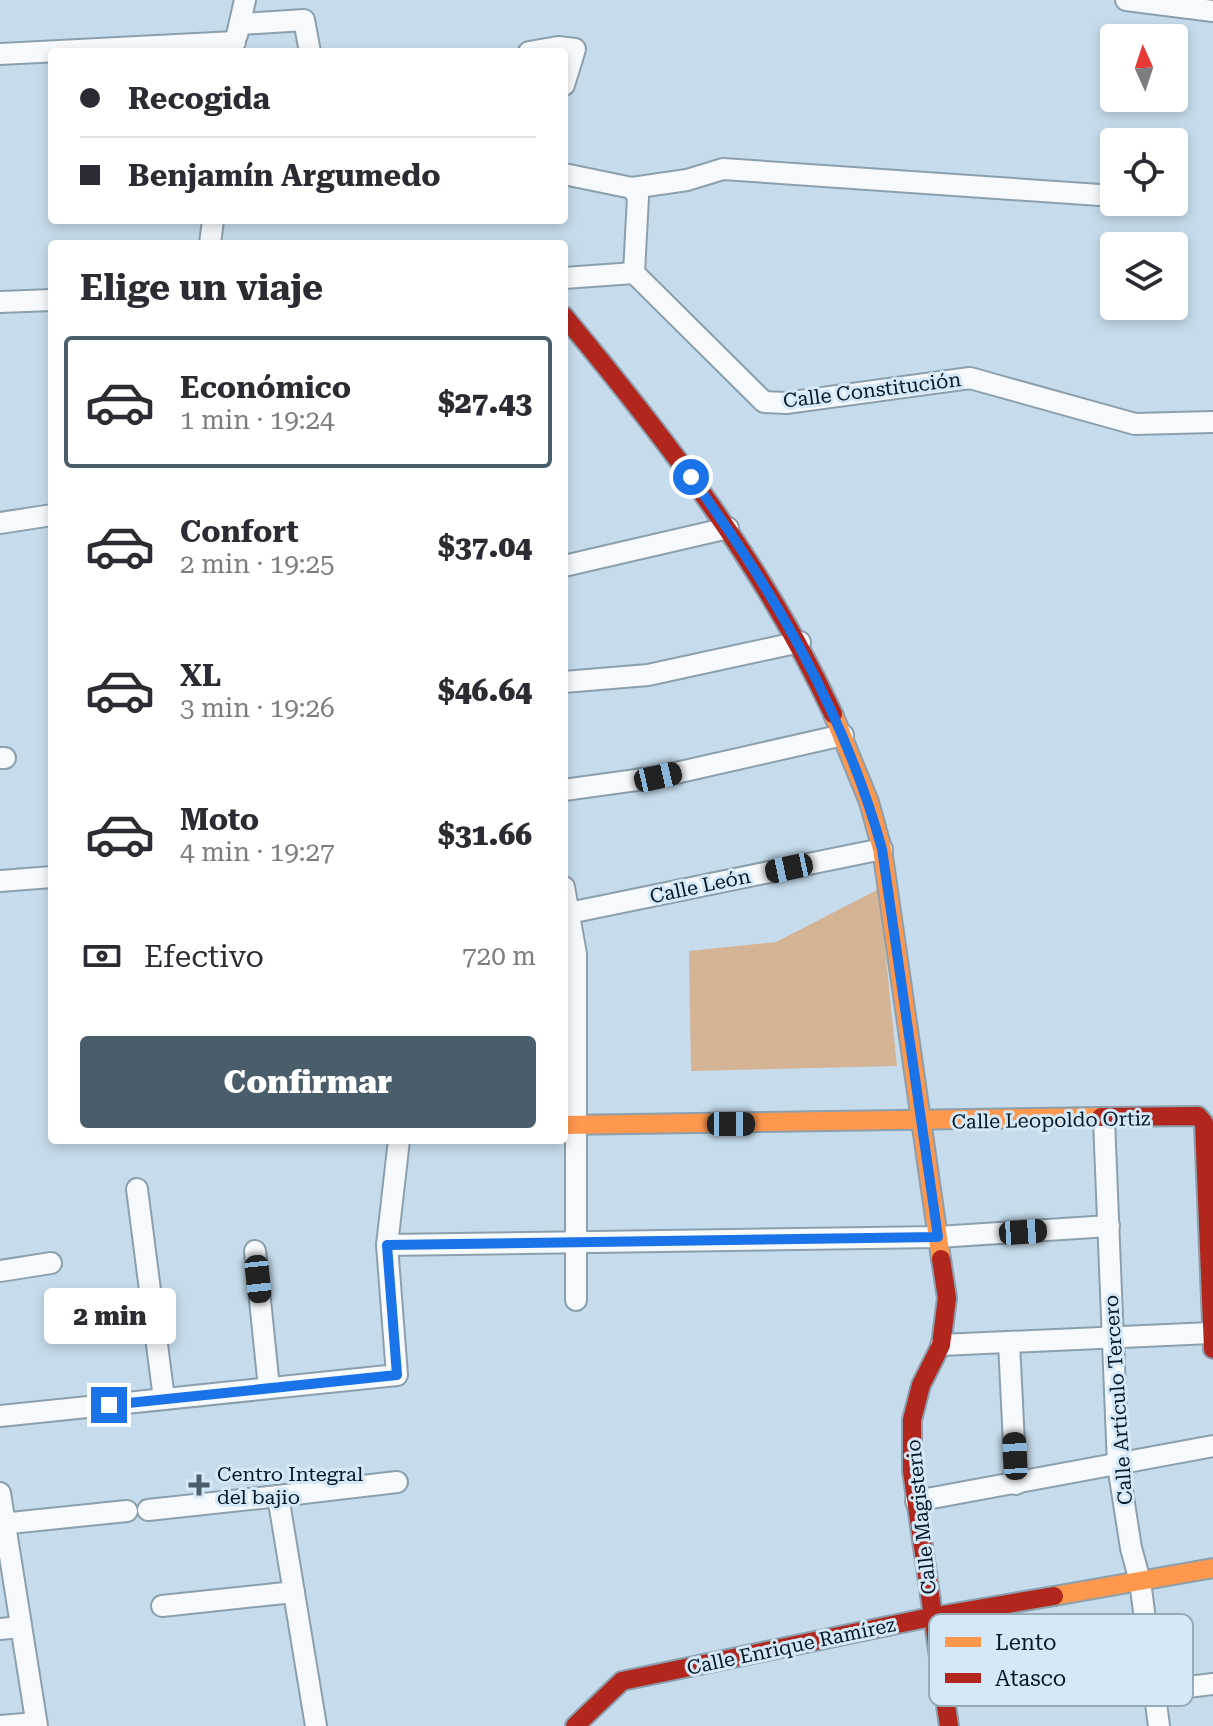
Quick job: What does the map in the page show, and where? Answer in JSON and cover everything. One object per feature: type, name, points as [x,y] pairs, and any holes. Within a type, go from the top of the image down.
[{"type":"street","points":[[237,39],[245,0]]},
{"type":"street","points":[[1126,0],[1213,11]]},
{"type":"street","points":[[95,48],[237,39],[304,20],[309,48]]},
{"type":"street","points":[[568,48],[575,49],[568,72]]},
{"type":"street","points":[[0,54],[48,51]]},
{"type":"street","points":[[568,175],[632,188],[687,180],[723,169],[1100,195]]},
{"type":"street","points":[[568,278],[634,273],[638,197],[632,188]]},
{"type":"street","name":"Calle Constitución","points":[[634,273],[764,402],[786,403],[970,378],[1135,424],[1213,422]]},
{"type":"street","points":[[0,302],[48,300]]},
{"type":"street","name":"Calle Magisterio","points":[[568,321],[634,400],[728,528],[800,642],[843,735],[869,802],[882,849],[919,1122],[947,1298],[941,1345],[921,1385],[912,1420],[916,1501],[931,1614]]},
{"type":"street","points":[[0,523],[48,516]]},
{"type":"street","points":[[568,565],[728,528]]},
{"type":"street","points":[[568,682],[648,675],[800,642]]},
{"type":"street","points":[[568,789],[658,777],[843,735]]},
{"type":"street","name":"Calle León","points":[[568,914],[882,849]]},
{"type":"street","points":[[0,881],[48,877]]},
{"type":"street","points":[[568,918],[576,954],[570,1125],[576,1300]]},
{"type":"street","name":"Calle Leopoldo Ortiz","points":[[570,1125],[1202,1119],[1212,1341]]},
{"type":"street","name":"Calle Artículo Tercero","points":[[1104,1120],[1118,1465],[1144,1614]]},
{"type":"street","points":[[0,1416],[397,1375],[387,1245],[399,1144]]},
{"type":"street","points":[[137,1189],[164,1399]]},
{"type":"street","points":[[387,1245],[938,1237],[1109,1226]]},
{"type":"street","points":[[255,1251],[269,1388]]},
{"type":"street","points":[[0,1271],[51,1263]]},
{"type":"street","points":[[941,1345],[1112,1338],[1212,1341]]},
{"type":"street","points":[[1009,1343],[1016,1484]]},
{"type":"street","points":[[916,1501],[1213,1446]]},
{"type":"street","points":[[2,1524],[397,1482]]},
{"type":"street","points":[[0,1493],[2,1524],[37,1724],[0,1726]]},
{"type":"street","points":[[278,1496],[316,1726]]},
{"type":"street","name":"Calle Enrique Ramírez","points":[[948,1614],[1213,1568]]},
{"type":"street","points":[[162,1606],[294,1592]]},
{"type":"street","name":"Calle Enrique Ramírez","points":[[575,1726],[622,1681],[929,1617]]},
{"type":"street","points":[[0,1629],[21,1627]]},
{"type":"street","points":[[1193,1686],[1213,1684]]},
{"type":"street","name":"Calle Magisterio","points":[[946,1706],[949,1726]]},
{"type":"street","name":"Calle Artículo Tercero","points":[[1157,1706],[1159,1726]]},
{"type":"shaded area","points":[[879,889],[897,1066],[691,1071],[689,951],[776,942]]},
{"type":"traffic: slow","points":[[833,714],[869,802],[882,849],[941,1259]]},
{"type":"traffic: slow","points":[[568,1125],[1101,1117]]},
{"type":"traffic: slow","points":[[1054,1596],[1213,1568]]},
{"type":"traffic: jam","points":[[568,321],[712,506],[777,607],[833,714]]},
{"type":"traffic: jam","points":[[1101,1117],[1198,1116],[1204,1123],[1213,1349]]},
{"type":"traffic: jam","points":[[933,1614],[912,1471],[912,1420],[921,1385],[941,1345],[947,1298],[941,1259]]},
{"type":"traffic: jam","points":[[949,1614],[1054,1596]]},
{"type":"traffic: jam","points":[[575,1726],[622,1681],[929,1617]]},
{"type":"traffic: jam","points":[[946,1706],[949,1726]]},
{"type":"place","name":"Centro Integral del bajio","points":[[199,1485]]},
{"type":"route","points":[[109,1405],[397,1375],[387,1245],[938,1237],[882,849],[869,802],[843,735],[800,642],[728,528],[691,477]]}]
